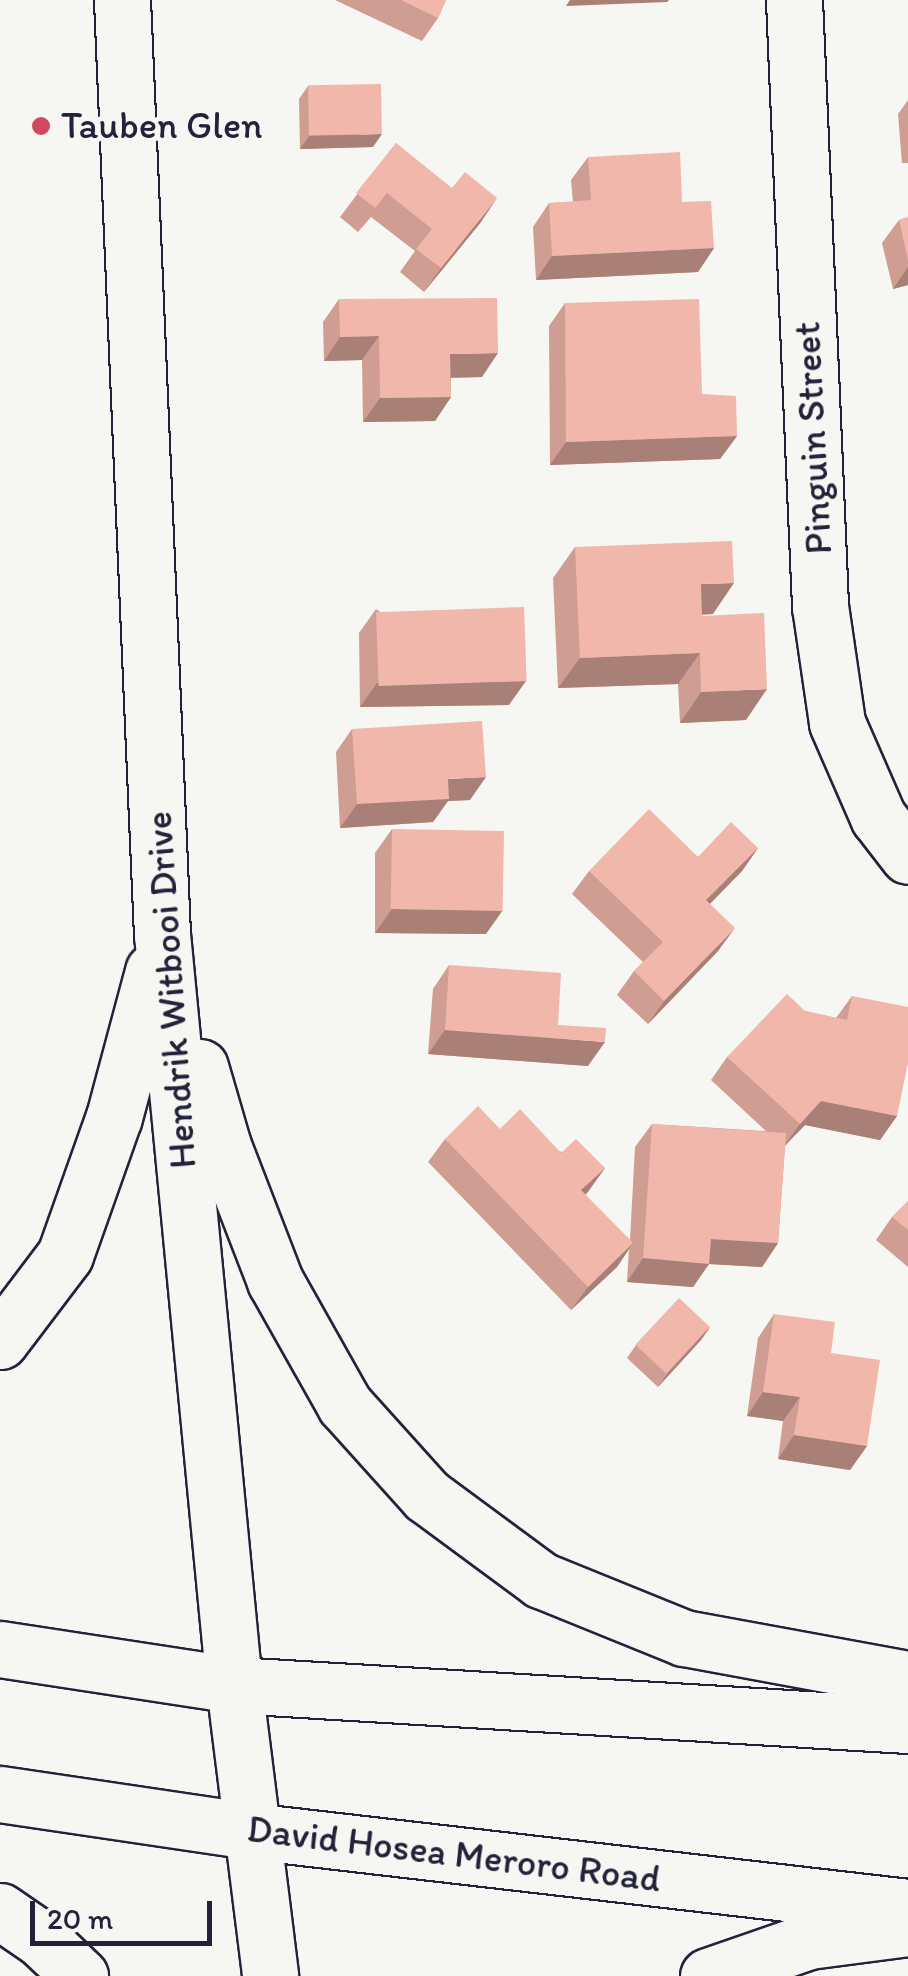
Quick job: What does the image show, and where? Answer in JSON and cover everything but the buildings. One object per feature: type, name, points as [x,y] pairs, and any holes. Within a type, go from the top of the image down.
[{"type":"main road","name":"Hendrik Witbooi Drive","points":[[122,0],[162,934],[234,1685],[270,1976]]},
{"type":"main road","name":"Pinguin Street","points":[[794,0],[820,606],[837,723],[878,817],[908,856]]},
{"type":"main road","points":[[0,1341],[65,1254],[114,1117],[162,934]]},
{"type":"main road","points":[[162,934],[223,1146],[276,1281],[345,1405],[427,1496],[541,1580],[684,1638],[908,1678]]},
{"type":"main road","points":[[0,1650],[234,1685],[908,1726]]},
{"type":"main road","name":"David Hosea Meroro Road","points":[[0,1794],[250,1831],[908,1906]]},
{"type":"main road","points":[[0,1911],[41,1940],[80,1976]]},
{"type":"main road","points":[[708,1976],[809,1942],[908,1928]]},
{"type":"place","name":"Tauben Glen","points":[[41,126]]}]
